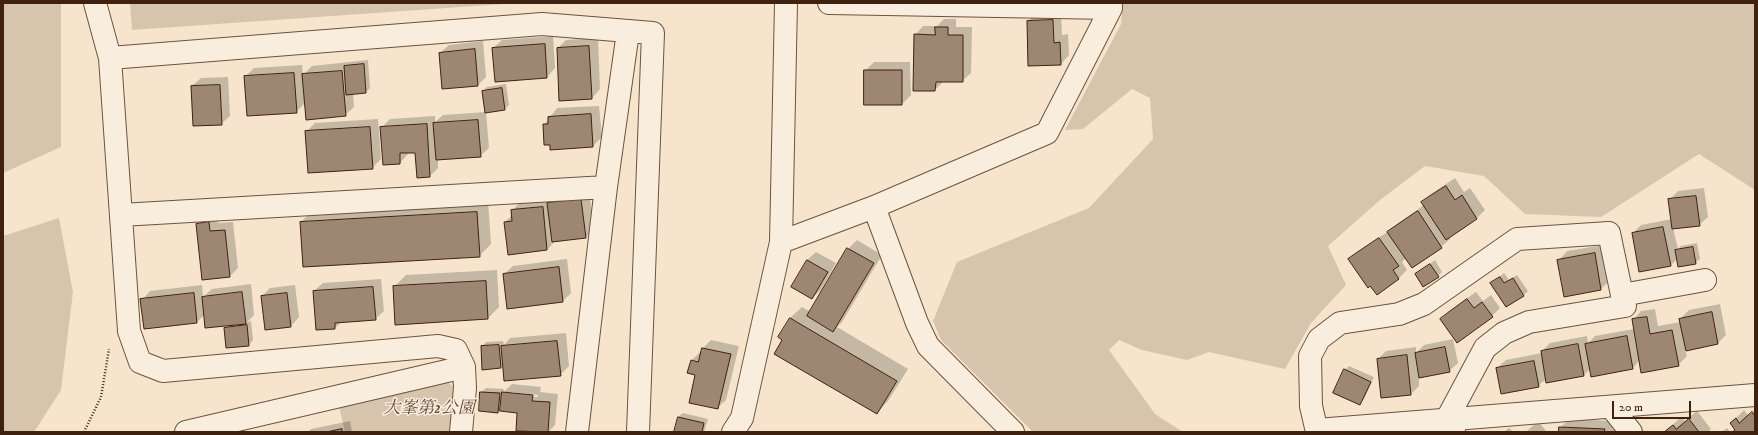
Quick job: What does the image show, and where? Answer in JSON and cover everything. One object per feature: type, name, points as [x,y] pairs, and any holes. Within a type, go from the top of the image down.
[{"type":"street","points":[[95,3],[110,58],[129,331],[140,362],[163,370],[438,346],[456,350],[464,367],[465,388],[462,432]]},
{"type":"street","points":[[733,432],[742,418],[781,242],[786,3]]},
{"type":"street","points":[[781,242],[874,207],[1047,133],[1111,6],[829,3]]},
{"type":"street","points":[[110,58],[542,24],[653,33],[638,432]]},
{"type":"street","points":[[577,432],[606,187],[628,32]]},
{"type":"street","points":[[121,216],[606,187]]},
{"type":"street","points":[[874,207],[918,324],[928,346],[1013,432]]},
{"type":"street","points":[[1452,426],[1485,348],[1504,333],[1529,322],[1625,306],[1609,233],[1517,239],[1424,304],[1399,314],[1340,323],[1319,339],[1310,356],[1311,406],[1317,431],[1452,426],[1611,406],[1755,395]]},
{"type":"street","points":[[1622,295],[1704,280]]},
{"type":"street","points":[[186,432],[464,367]]},
{"type":"street","points":[[1611,406],[1631,432]]},
{"type":"path","points":[[84,432],[100,397],[111,335],[129,331]]},
{"type":"green space","points":[[3,3],[61,3],[61,147],[3,173]]},
{"type":"green space","points":[[130,3],[518,3],[132,30]]},
{"type":"green space","points":[[1123,3],[1755,3],[1755,190],[1699,154],[1601,217],[1525,214],[1484,176],[1425,166],[1380,200],[1328,246],[1346,285],[1311,323],[1285,369],[1209,352],[1187,360],[1142,350],[1119,340],[1109,350],[1155,414],[1183,432],[1033,432],[941,340],[933,321],[957,262],[1089,208],[1153,139],[1150,98],[1132,89],[1083,129],[1065,130],[1121,24]]},
{"type":"green space","points":[[59,218],[73,292],[61,390],[34,432],[3,432],[3,236]]},
{"type":"green space","name":"大峯第2公園","points":[[446,381],[454,387],[449,432],[345,432],[339,406]]},
{"type":"building","points":[[1053,20],[1054,43],[1060,42],[1061,65],[1028,66],[1027,21]]},
{"type":"building","points":[[935,27],[948,27],[948,35],[963,35],[963,82],[936,82],[935,91],[913,91],[914,34],[935,35]]},
{"type":"building","points":[[545,44],[547,78],[495,82],[492,48]]},
{"type":"building","points":[[589,46],[592,99],[559,101],[557,48]]},
{"type":"building","points":[[475,49],[478,86],[442,89],[439,53]]},
{"type":"building","points":[[364,64],[366,93],[346,95],[344,66]]},
{"type":"building","points":[[864,70],[902,70],[902,105],[864,105]]},
{"type":"building","points":[[342,71],[346,116],[306,120],[302,74]]},
{"type":"building","points":[[294,73],[297,113],[247,116],[244,76]]},
{"type":"building","points":[[220,85],[222,125],[193,126],[191,86]]},
{"type":"building","points":[[502,88],[505,110],[485,113],[482,91]]},
{"type":"building","points":[[591,114],[593,147],[550,150],[550,145],[544,145],[543,124],[548,124],[548,117]]},
{"type":"building","points":[[478,120],[481,157],[436,160],[433,123]]},
{"type":"building","points":[[427,124],[430,177],[417,178],[415,153],[400,153],[400,164],[383,165],[380,127]]},
{"type":"building","points":[[370,127],[373,169],[308,173],[305,131]]},
{"type":"building","points":[[1446,186],[1455,200],[1462,195],[1477,219],[1446,240],[1421,202]]},
{"type":"building","points":[[1696,196],[1700,226],[1672,229],[1668,199]]},
{"type":"building","points":[[581,199],[586,238],[552,242],[547,203]]},
{"type":"building","points":[[543,207],[547,250],[508,255],[504,222],[512,221],[511,210]]},
{"type":"building","points":[[1418,211],[1442,248],[1412,268],[1387,232]]},
{"type":"building","points":[[477,212],[480,257],[303,267],[300,222]]},
{"type":"building","points":[[209,222],[210,231],[225,230],[230,277],[202,280],[196,224]]},
{"type":"building","points":[[1663,227],[1671,266],[1639,272],[1632,233]]},
{"type":"building","points":[[1379,238],[1399,266],[1393,270],[1399,279],[1377,295],[1370,286],[1368,288],[1348,259]]},
{"type":"building","points":[[1693,247],[1696,264],[1678,267],[1675,250]]},
{"type":"building","points":[[847,248],[874,263],[833,332],[807,316]]},
{"type":"building","points":[[1595,253],[1601,290],[1564,297],[1557,260]]},
{"type":"building","points":[[807,260],[828,272],[812,299],[791,287]]},
{"type":"building","points":[[1430,264],[1439,277],[1423,287],[1415,274]]},
{"type":"building","points":[[559,267],[563,302],[507,309],[503,274]]},
{"type":"building","points":[[1500,277],[1504,283],[1513,278],[1524,296],[1506,307],[1490,283]]},
{"type":"building","points":[[486,281],[488,319],[395,325],[393,286]]},
{"type":"building","points":[[373,287],[376,320],[335,323],[335,329],[316,330],[313,291]]},
{"type":"building","points":[[242,292],[246,324],[205,328],[202,297]]},
{"type":"building","points":[[194,293],[197,323],[144,329],[140,299]]},
{"type":"building","points":[[287,293],[291,327],[265,330],[261,296]]},
{"type":"building","points":[[1467,299],[1474,308],[1482,302],[1493,317],[1457,343],[1440,319]]},
{"type":"building","points":[[1712,312],[1718,344],[1686,351],[1679,319]]},
{"type":"building","points":[[1647,317],[1650,334],[1672,330],[1679,366],[1641,373],[1632,319]]},
{"type":"building","points":[[790,318],[897,381],[877,414],[774,354],[782,340],[778,337]]},
{"type":"building","points":[[247,325],[249,346],[226,348],[224,328]]},
{"type":"building","points":[[1627,336],[1633,369],[1591,377],[1585,344]]},
{"type":"building","points":[[557,341],[561,376],[504,381],[501,346]]},
{"type":"building","points":[[1578,344],[1584,376],[1546,383],[1541,351]]},
{"type":"building","points":[[499,345],[501,368],[482,370],[481,346]]},
{"type":"building","points":[[1445,347],[1450,372],[1419,378],[1415,353]]},
{"type":"building","points":[[702,348],[731,354],[718,409],[689,403],[695,375],[687,373],[691,360],[698,362]]},
{"type":"building","points":[[1407,355],[1411,395],[1381,398],[1377,359]]},
{"type":"building","points":[[1534,361],[1539,387],[1501,394],[1496,368]]},
{"type":"building","points":[[1344,369],[1371,382],[1360,405],[1333,393]]},
{"type":"building","points":[[480,392],[500,393],[498,413],[479,411]]},
{"type":"building","points":[[502,392],[533,395],[532,401],[550,402],[548,432],[516,431],[517,413],[500,411]]},
{"type":"building","points":[[1752,412],[1755,416],[1755,432],[1732,432],[1735,430],[1730,423],[1736,418],[1739,423]]},
{"type":"building","points":[[678,417],[704,423],[702,432],[674,432]]},
{"type":"building","points":[[1689,419],[1699,432],[1664,432],[1673,425],[1676,429]]},
{"type":"building","points":[[1559,427],[1605,429],[1604,432],[1559,432]]},
{"type":"building","points":[[342,429],[342,432],[327,432]]}]
